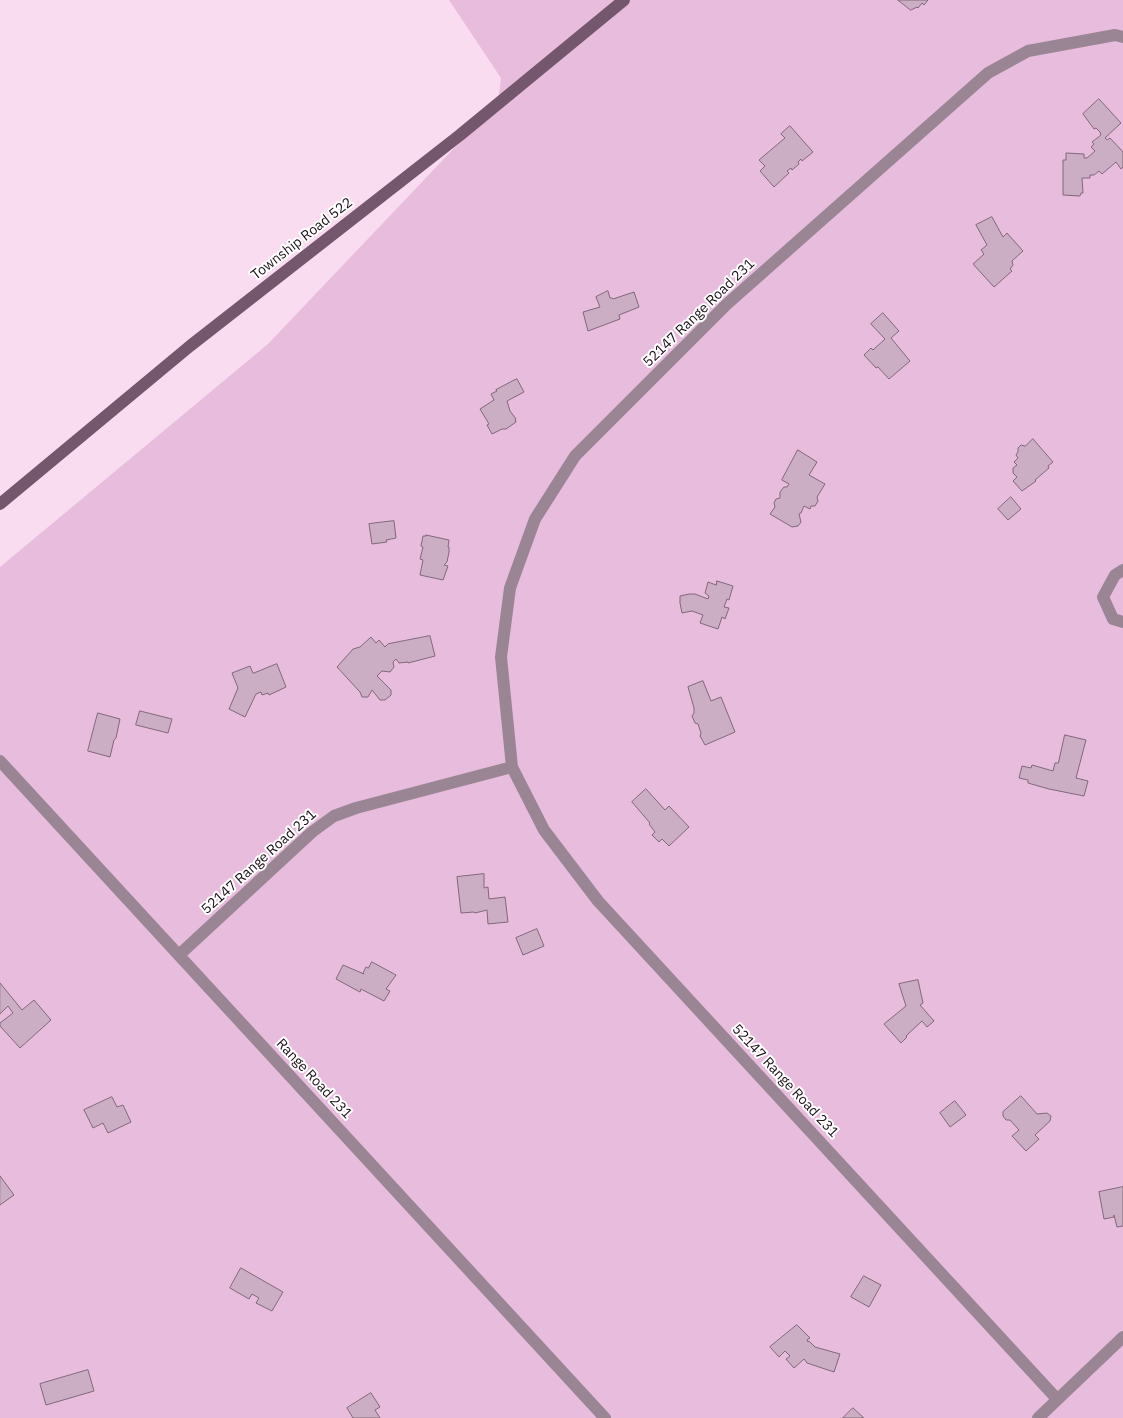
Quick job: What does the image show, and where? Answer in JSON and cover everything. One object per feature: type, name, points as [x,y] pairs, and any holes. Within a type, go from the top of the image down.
[{"type":"main road","name":"Township Road 522","points":[[0,504],[190,346],[460,134],[624,0]]},
{"type":"street","name":"52147 Range Road 231","points":[[1057,1399],[598,901],[544,830],[512,767],[501,657],[510,588],[535,519],[575,456],[727,304],[988,73],[1028,51],[1115,34],[1123,37]]},
{"type":"street","points":[[1123,570],[1115,575],[1104,597],[1113,619],[1123,622]]},
{"type":"street","name":"Range Road 231","points":[[0,761],[605,1418]]},
{"type":"street","name":"52147 Range Road 231","points":[[179,954],[312,832],[334,816],[384,799],[512,767]]},
{"type":"street","points":[[1038,1418],[1123,1338]]},
{"type":"shaded area","points":[[449,0],[1123,0],[1123,1418],[0,1418],[0,567],[268,344],[498,102],[501,78]]},
{"type":"building","points":[[898,0],[928,0],[924,5],[922,3],[918,8],[911,10]]},
{"type":"building","points":[[1099,99],[1121,123],[1105,138],[1107,140],[1110,138],[1123,152],[1123,167],[1121,169],[1116,162],[1102,174],[1099,171],[1094,175],[1090,175],[1090,178],[1082,178],[1083,193],[1080,196],[1063,195],[1063,160],[1066,160],[1066,153],[1084,154],[1084,158],[1087,158],[1095,151],[1091,147],[1094,144],[1092,142],[1101,135],[1083,114]]},
{"type":"building","points":[[790,126],[813,152],[802,161],[801,159],[798,162],[799,164],[792,170],[791,168],[787,171],[789,173],[774,187],[760,171],[765,166],[759,160],[785,138],[781,134]]},
{"type":"building","points":[[992,217],[1003,237],[1007,233],[1023,251],[1012,261],[1013,265],[1010,269],[1012,271],[994,287],[973,264],[984,254],[981,250],[987,245],[976,225]]},
{"type":"building","points":[[608,291],[610,298],[613,299],[634,292],[639,307],[619,315],[620,319],[588,331],[583,312],[600,307],[596,297]]},
{"type":"building","points":[[883,313],[899,331],[891,338],[910,361],[889,379],[864,355],[885,339],[871,324]]},
{"type":"building","points":[[517,379],[524,392],[507,401],[516,422],[506,429],[492,434],[487,425],[489,424],[480,409],[494,400],[491,394]]},
{"type":"building","points":[[1033,439],[1053,462],[1036,481],[1022,491],[1013,481],[1017,477],[1013,473],[1013,468],[1017,465],[1014,462],[1018,458],[1016,455],[1018,448],[1021,445],[1025,446]]},
{"type":"building","points":[[798,450],[817,462],[809,475],[825,484],[817,497],[818,501],[815,506],[811,506],[810,509],[804,506],[799,514],[801,522],[798,526],[792,527],[770,514],[775,507],[776,499],[780,498],[780,492],[789,484],[782,480]]},
{"type":"building","points":[[1011,497],[1021,509],[1008,520],[998,509]]},
{"type":"building","points":[[394,521],[396,538],[386,540],[387,542],[372,544],[369,524]]},
{"type":"building","points":[[423,536],[449,540],[447,562],[444,565],[448,566],[443,580],[420,575],[423,560],[420,559],[423,547],[421,546]]},
{"type":"building","points":[[717,581],[733,586],[729,600],[727,599],[724,607],[729,608],[725,619],[722,617],[718,629],[700,623],[703,615],[692,611],[682,613],[680,603],[680,596],[689,594],[695,594],[708,599],[709,596],[705,593],[708,582],[716,585]]},
{"type":"building","points":[[430,636],[435,656],[408,663],[399,663],[396,659],[393,662],[394,667],[390,672],[382,671],[377,676],[391,690],[391,695],[385,700],[380,700],[372,690],[368,697],[362,697],[360,692],[337,667],[353,649],[360,647],[371,637],[376,643],[379,640],[385,647],[388,644]]},
{"type":"building","points":[[277,664],[286,687],[269,695],[268,693],[262,695],[261,692],[256,694],[245,717],[229,709],[238,688],[232,673],[250,666],[253,673]]},
{"type":"building","points":[[703,681],[711,701],[721,697],[735,732],[705,745],[700,736],[698,724],[695,723],[692,716],[694,708],[688,687]]},
{"type":"building","points":[[140,711],[172,719],[168,733],[136,725]]},
{"type":"building","points":[[98,713],[120,719],[110,757],[88,751]]},
{"type":"building","points":[[1065,735],[1086,740],[1076,778],[1088,781],[1084,796],[1049,789],[1028,783],[1028,780],[1019,778],[1022,766],[1031,768],[1032,765],[1053,771],[1055,763],[1058,763]]},
{"type":"building","points":[[646,789],[665,810],[669,806],[689,827],[669,846],[662,839],[659,842],[652,835],[655,832],[650,823],[632,802]]},
{"type":"building","points":[[484,874],[484,888],[488,887],[489,899],[505,897],[508,922],[488,924],[487,910],[475,913],[461,913],[457,877]]},
{"type":"building","points":[[537,929],[544,946],[523,955],[516,938]]},
{"type":"building","points":[[372,962],[396,975],[386,989],[390,991],[384,1001],[361,989],[360,992],[336,979],[343,965],[364,974],[366,967],[368,968]]},
{"type":"building","points":[[918,980],[923,1003],[920,1005],[934,1021],[927,1027],[922,1021],[901,1043],[884,1024],[906,1006],[899,984]]},
{"type":"building","points":[[0,983],[22,1010],[34,1000],[51,1020],[20,1048],[0,1026],[0,1023],[13,1013],[8,1006],[0,1014]]},
{"type":"building","points":[[1021,1096],[1037,1114],[1047,1113],[1051,1116],[1050,1121],[1035,1135],[1039,1139],[1026,1151],[1012,1136],[1019,1130],[1010,1120],[1006,1120],[1003,1116],[1003,1112]]},
{"type":"building","points":[[112,1097],[117,1107],[123,1105],[131,1122],[108,1133],[103,1123],[93,1128],[84,1110]]},
{"type":"building","points":[[955,1101],[966,1115],[950,1127],[940,1113]]},
{"type":"building","points":[[0,1176],[14,1195],[0,1205]]},
{"type":"building","points":[[1123,1187],[1123,1226],[1117,1227],[1114,1215],[1114,1217],[1104,1219],[1099,1192]]},
{"type":"building","points":[[241,1268],[283,1292],[272,1311],[256,1303],[259,1298],[252,1294],[249,1299],[230,1288]]},
{"type":"building","points":[[864,1276],[881,1285],[869,1307],[851,1297]]},
{"type":"building","points":[[797,1325],[810,1338],[807,1340],[808,1342],[815,1347],[840,1354],[834,1372],[807,1363],[804,1359],[794,1368],[786,1359],[790,1356],[785,1351],[779,1357],[770,1347]]},
{"type":"building","points":[[88,1370],[94,1391],[46,1405],[40,1384]]},
{"type":"building","points":[[371,1393],[380,1407],[375,1410],[380,1418],[353,1418],[347,1408]]},
{"type":"building","points":[[853,1408],[864,1418],[843,1418]]}]
